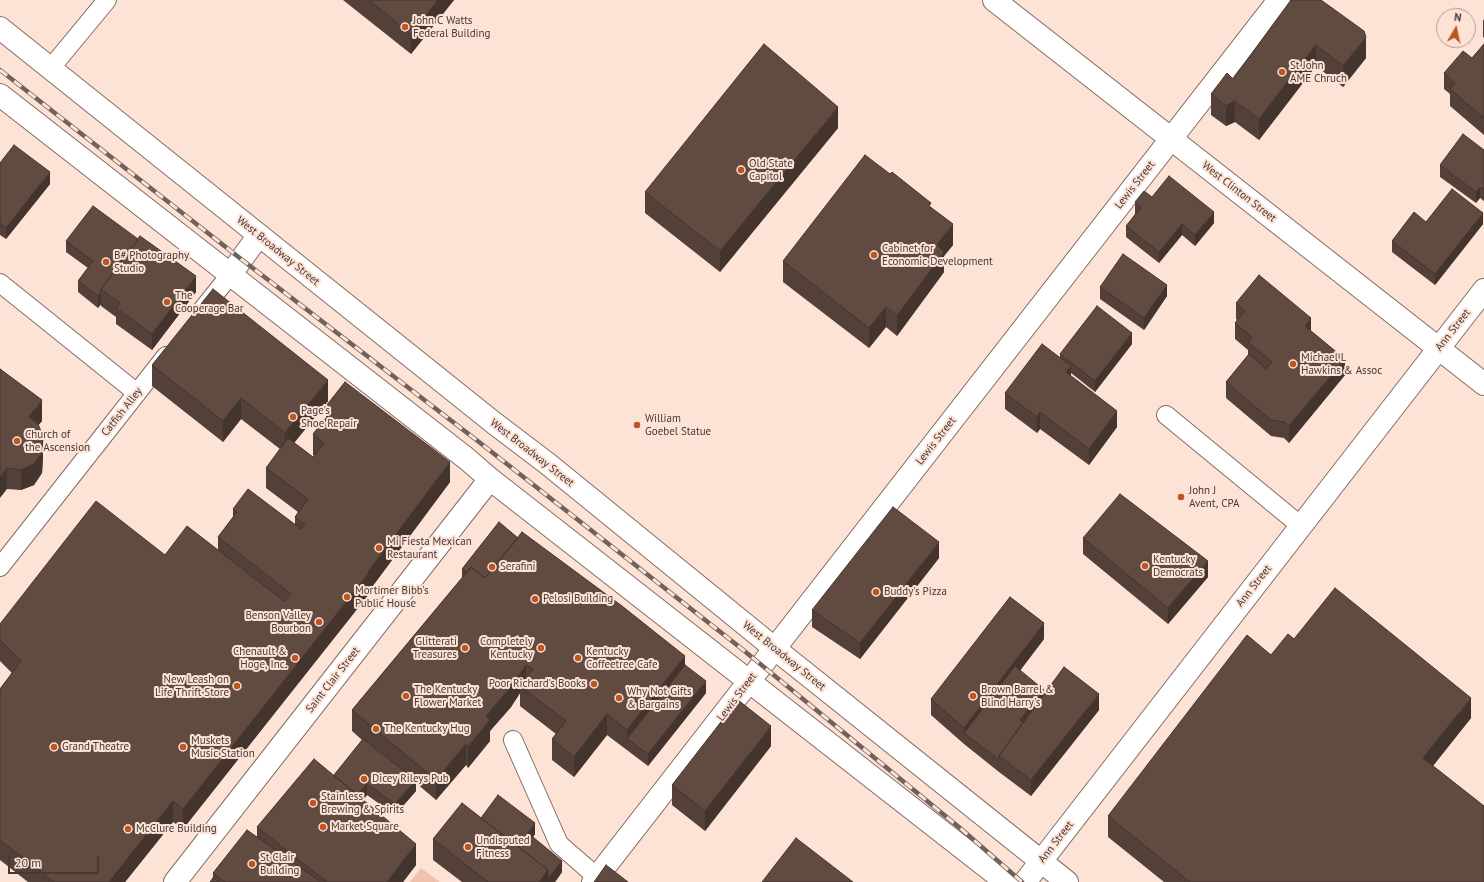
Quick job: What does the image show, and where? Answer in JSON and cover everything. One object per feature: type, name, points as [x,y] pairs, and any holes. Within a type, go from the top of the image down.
[{"type":"street","name":"West Clinton Street","points":[[994,0],[1484,384]]},
{"type":"street","name":"Lewis Street","points":[[595,880],[1279,0]]},
{"type":"street","name":"West Broadway Street","points":[[0,29],[488,418],[548,464],[774,648],[1041,861],[1060,881]]},
{"type":"street","points":[[0,95],[1006,882]]},
{"type":"street","points":[[230,275],[259,235]]},
{"type":"street","name":"Ann Street","points":[[1025,882],[1484,290]]},
{"type":"street","name":"Saint Clair Street","points":[[175,882],[490,479]]},
{"type":"lane","points":[[50,69],[107,0]]},
{"type":"lane","points":[[191,324],[230,275]]},
{"type":"lane","points":[[0,283],[137,392]]},
{"type":"lane","name":"Catfish Alley","points":[[0,567],[176,342]]},
{"type":"lane","points":[[1166,415],[1301,526]]},
{"type":"lane","points":[[513,740],[559,844],[595,880]]},
{"type":"shaded area","points":[[421,868],[440,882],[410,882]]},
{"type":"building","points":[[369,0],[438,0],[411,34]]},
{"type":"building","name":"St John AME Chruch","points":[[1291,0],[1321,0],[1364,31],[1366,37],[1343,66],[1316,45],[1259,119],[1235,101],[1226,106],[1211,94],[1227,73],[1233,79]]},
{"type":"building","name":"Old State Capitol","points":[[764,44],[838,107],[720,251],[645,192]]},
{"type":"building","points":[[1484,44],[1484,118],[1450,89],[1455,83],[1444,73],[1463,51],[1472,58]]},
{"type":"building","points":[[1463,134],[1484,150],[1484,190],[1480,187],[1476,192],[1440,165]]},
{"type":"building","points":[[14,145],[50,172],[6,228],[0,223],[0,163]]},
{"type":"building","name":"Cabinet for Economic Development","points":[[865,155],[890,174],[892,172],[931,203],[929,206],[953,224],[937,245],[944,252],[897,316],[886,307],[869,328],[783,261]]},
{"type":"building","points":[[1169,176],[1214,212],[1195,235],[1182,224],[1159,252],[1126,226],[1141,208],[1135,202],[1144,191],[1152,197]]},
{"type":"building","points":[[1452,189],[1483,213],[1435,274],[1392,241],[1414,212],[1426,222]]},
{"type":"building","name":"B# Photography Studio","points":[[93,206],[138,239],[101,289],[98,296],[78,281],[93,261],[66,241]]},
{"type":"building","points":[[140,236],[196,276],[152,334],[116,308],[120,303],[101,289]]},
{"type":"building","points":[[1123,254],[1167,285],[1144,318],[1100,287]]},
{"type":"building","name":"Michael L Hawkins & Assoc","points":[[1259,275],[1311,318],[1305,326],[1345,359],[1289,426],[1284,422],[1271,420],[1226,382],[1249,354],[1266,369],[1272,362],[1248,342],[1252,337],[1235,323],[1245,311],[1236,303]]},
{"type":"building","points":[[213,289],[328,380],[285,433],[241,398],[223,421],[152,365]]},
{"type":"building","points":[[1097,306],[1132,333],[1095,381],[1060,354]]},
{"type":"building","points":[[1042,344],[1071,366],[1066,372],[1117,411],[1089,449],[1040,412],[1037,417],[1005,393]]},
{"type":"building","name":"Church of the Ascension","points":[[0,369],[42,400],[29,417],[38,424],[43,436],[42,453],[34,464],[21,470],[7,468],[0,477]]},
{"type":"building","points":[[345,382],[450,462],[368,572],[369,573],[183,809],[173,801],[109,882],[54,882],[0,840],[0,689],[21,661],[0,640],[0,624],[96,501],[165,555],[187,526],[284,601],[291,594],[218,537],[237,512],[233,509],[248,489],[301,529],[305,525],[295,517],[308,499],[266,468],[288,438],[313,457],[324,443],[313,434],[332,411],[326,406]]},
{"type":"building","name":"Kentucky Democrats","points":[[1120,494],[1208,561],[1168,608],[1083,538]]},
{"type":"building","name":"Buddy's Pizza","points":[[893,507],[939,542],[860,643],[812,610]]},
{"type":"building","points":[[499,522],[518,538],[485,578],[471,567],[467,573],[462,569]]},
{"type":"building","points":[[522,532],[622,606],[685,656],[627,730],[607,714],[574,757],[552,739],[566,721],[520,686],[533,669],[526,665],[511,687],[486,716],[490,720],[468,747],[466,744],[436,780],[352,710],[471,567],[485,578]]},
{"type":"building","points":[[1335,588],[1471,698],[1423,758],[1484,806],[1484,882],[1190,882],[1108,816],[1247,635],[1271,655],[1288,634],[1294,639]]},
{"type":"building","name":"Brown Barrel & Blind Harry's","points":[[1010,597],[1044,623],[964,728],[931,699]]},
{"type":"building","points":[[685,665],[706,681],[648,754],[627,739]]},
{"type":"building","points":[[1015,666],[1044,690],[1020,720],[1023,722],[999,756],[999,760],[964,733]]},
{"type":"building","points":[[1064,667],[1099,694],[1031,780],[999,756]]},
{"type":"building","points":[[738,700],[771,726],[705,811],[672,785]]},
{"type":"building","points":[[363,739],[416,780],[395,804],[367,784],[357,795],[334,775]]},
{"type":"building","name":"Market Square","points":[[314,759],[416,844],[387,882],[327,882],[257,827]]},
{"type":"building","points":[[498,795],[535,823],[528,833],[562,861],[548,879],[548,870],[481,818]]},
{"type":"building","points":[[462,803],[548,870],[539,882],[488,882],[433,839]]},
{"type":"building","points":[[247,830],[321,882],[225,882],[213,873]]},
{"type":"building","points":[[796,838],[853,882],[762,882]]},
{"type":"building","points":[[606,865],[628,882],[594,882]]},
{"type":"building","points":[[213,878],[219,882],[210,882]]},
{"type":"railway","points":[[0,70],[241,259],[479,442],[742,649],[960,828],[1022,882]]},
{"type":"place","name":"John C Watts Federal Building","points":[[405,27]]},
{"type":"place","name":"St John AME Chruch","points":[[1282,72]]},
{"type":"place","name":"Old State Capitol","points":[[741,170]]},
{"type":"place","name":"Cabinet for Economic Development","points":[[874,255]]},
{"type":"place","name":"B# Photography Studio","points":[[106,262]]},
{"type":"place","name":"The Cooperage Bar","points":[[167,302]]},
{"type":"place","name":"Michael L Hawkins & Assoc","points":[[1293,364]]},
{"type":"place","name":"Page's Shoe Repair","points":[[293,417]]},
{"type":"place","name":"William Goebel Statue","points":[[637,425]]},
{"type":"place","name":"Church of the Ascension","points":[[17,441]]},
{"type":"place","name":"John J Avent, CPA","points":[[1181,497]]},
{"type":"place","name":"Mi Fiesta Mexican Restaurant","points":[[379,548]]},
{"type":"place","name":"Kentucky Democrats","points":[[1145,566]]},
{"type":"place","name":"Serafini","points":[[492,567]]},
{"type":"place","name":"Buddy's Pizza","points":[[876,592]]},
{"type":"place","name":"Mortimer Bibb's Public House","points":[[347,597]]},
{"type":"place","name":"Pelosi Building","points":[[535,599]]},
{"type":"place","name":"Benson Valley Bourbon","points":[[319,622]]},
{"type":"place","name":"Glitterati Treasures","points":[[465,648]]},
{"type":"place","name":"Completely Kentucky","points":[[541,648]]},
{"type":"place","name":"Chenault & Hoge, Inc.","points":[[295,658]]},
{"type":"place","name":"Kentucky Coffeetree Cafe","points":[[578,658]]},
{"type":"place","name":"Poor Richard's Books","points":[[594,684]]},
{"type":"place","name":"New Leash on Life Thrift Store","points":[[237,686]]},
{"type":"place","name":"The Kentucky Flower Market","points":[[406,696]]},
{"type":"place","name":"Brown Barrel & Blind Harry's","points":[[973,696]]},
{"type":"place","name":"Why Not Gifts & Bargains","points":[[619,698]]},
{"type":"place","name":"The Kentucky Hug","points":[[376,729]]},
{"type":"place","name":"Grand Theatre","points":[[54,747]]},
{"type":"place","name":"Muskets Music Station","points":[[183,747]]},
{"type":"place","name":"Dicey Rileys Pub","points":[[364,779]]},
{"type":"place","name":"Stainless Brewing & Spirits","points":[[313,803]]},
{"type":"place","name":"Market Square","points":[[323,827]]},
{"type":"place","name":"McClure Building","points":[[128,829]]},
{"type":"place","name":"Undisputed Fitness","points":[[468,847]]},
{"type":"place","name":"St Clair Building","points":[[252,864]]}]
